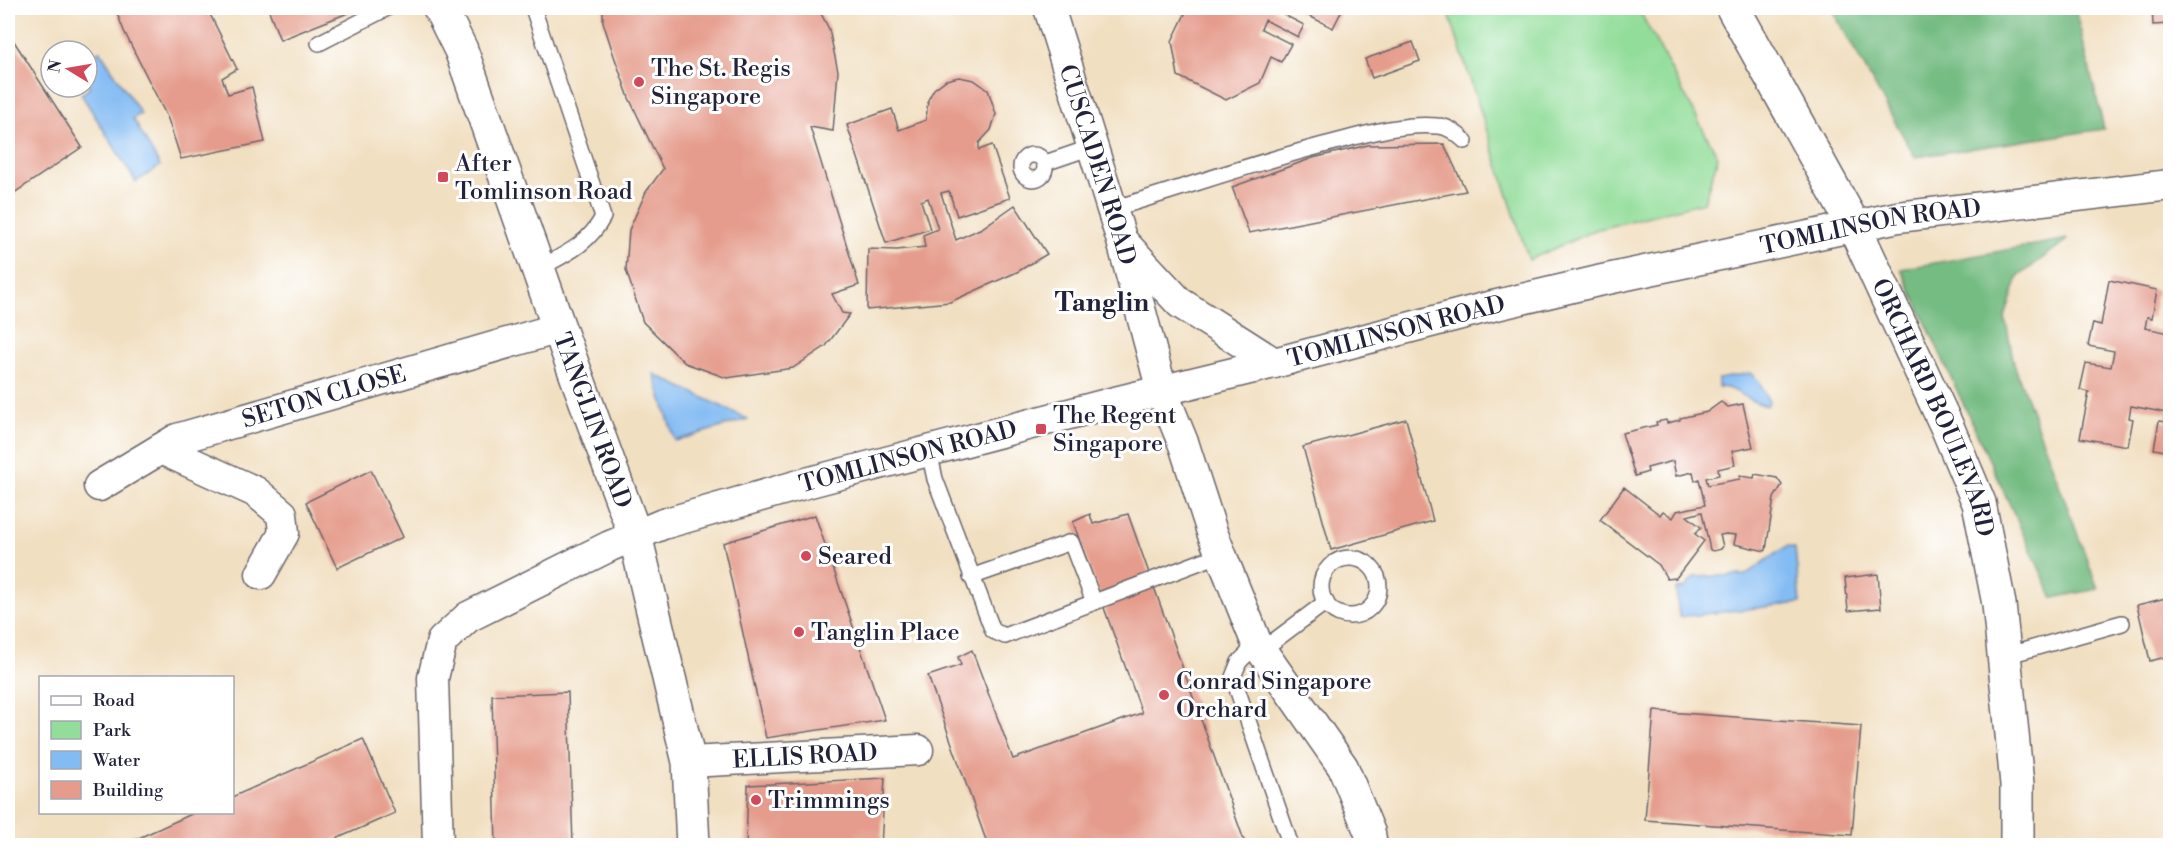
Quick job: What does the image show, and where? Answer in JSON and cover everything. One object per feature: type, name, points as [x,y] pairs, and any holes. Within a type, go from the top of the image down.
[{"type":"main road","name":"TANGLIN ROAD","points":[[440,8],[461,50],[635,535],[689,762],[693,846]]},
{"type":"main road","name":"ORCHARD BOULEVARD","points":[[1733,8],[1854,226],[1948,429],[1979,503],[2000,604],[2017,784],[2017,846]]},
{"type":"street","name":"CUSCADEN ROAD","points":[[1049,8],[1122,241],[1162,391],[1184,445],[1221,554],[1260,647],[1343,767],[1370,833],[1372,846]]},
{"type":"street","name":"TOMLINSON ROAD","points":[[438,846],[433,678],[442,641],[468,617],[635,535],[799,485],[1518,300],[1854,226],[1950,210],[2170,185]]},
{"type":"street","points":[[1122,241],[1180,303],[1274,363]]},
{"type":"street","name":"SETON CLOSE","points":[[99,486],[177,439],[559,328]]},
{"type":"street","points":[[161,449],[256,492],[282,514],[284,533],[261,574]]},
{"type":"street","name":"ELLIS ROAD","points":[[689,762],[918,750]]},
{"type":"lane","points":[[319,43],[387,8]]},
{"type":"lane","points":[[533,8],[603,217],[596,230],[580,247],[538,269]]},
{"type":"lane","points":[[1112,209],[1296,152],[1375,132],[1406,127],[1439,126],[1454,131],[1465,141]]},
{"type":"lane","points":[[1045,163],[1092,147]]},
{"type":"lane","points":[[929,451],[935,479],[993,631],[1005,636],[1221,554]]},
{"type":"lane","points":[[971,577],[1071,542],[1094,602]]},
{"type":"lane","points":[[1291,846],[1233,677],[1239,662],[1326,602]]},
{"type":"lane","points":[[2005,656],[2122,623]]},
{"type":"green space","points":[[1447,8],[1638,8],[1718,157],[1704,202],[1595,230],[1529,260]]},
{"type":"green space","points":[[1831,8],[2075,8],[2104,129],[1915,157]]},
{"type":"green space","points":[[2068,239],[2018,277],[2005,317],[2014,364],[2098,589],[2053,598],[1901,269]]},
{"type":"water","points":[[99,52],[141,114],[133,118],[160,166],[136,182],[84,99],[99,99]]},
{"type":"water","points":[[1750,373],[1759,381],[1769,402],[1767,406],[1760,405],[1731,389],[1718,387],[1718,379]]},
{"type":"water","points":[[654,374],[748,419],[675,441]]},
{"type":"water","points":[[1787,546],[1795,548],[1800,603],[1679,617],[1676,589],[1685,588],[1694,577],[1745,575]]},
{"type":"building","points":[[115,8],[207,8],[237,69],[222,78],[228,94],[252,87],[265,142],[181,159],[168,119]]},
{"type":"building","points":[[268,8],[352,8],[353,11],[280,40]]},
{"type":"building","points":[[603,8],[818,8],[829,29],[838,71],[833,131],[810,127],[859,285],[832,294],[842,313],[850,314],[826,346],[793,368],[727,378],[685,363],[643,322],[626,270],[629,230],[646,192],[663,169],[629,98],[603,22]]},
{"type":"building","points":[[1173,8],[1271,8],[1304,25],[1298,37],[1265,20],[1261,29],[1291,44],[1281,62],[1271,57],[1260,83],[1226,100],[1178,76],[1172,41],[1185,14]]},
{"type":"building","points":[[1293,8],[1343,8],[1333,28]]},
{"type":"building","points":[[2152,8],[2170,8],[2170,24],[2153,25]]},
{"type":"building","points":[[8,32],[39,80],[39,99],[51,99],[82,147],[8,197]]},
{"type":"building","points":[[1413,42],[1420,61],[1372,78],[1365,59]]},
{"type":"building","points":[[959,77],[974,80],[988,90],[996,114],[991,130],[979,143],[979,150],[992,145],[1010,198],[957,216],[949,191],[941,193],[956,240],[982,228],[1015,205],[1047,254],[1017,272],[950,302],[867,310],[868,249],[897,250],[925,247],[923,235],[938,229],[928,198],[921,201],[930,229],[886,243],[847,125],[892,109],[899,130],[926,120],[928,100],[934,89],[946,80]]},
{"type":"building","points":[[1444,144],[1466,191],[1249,233],[1232,187],[1313,158],[1368,145]]},
{"type":"building","points":[[2109,280],[2157,290],[2152,318],[2147,317],[2145,328],[2170,333],[2170,452],[2154,449],[2159,421],[2166,422],[2167,413],[2131,406],[2129,418],[2133,419],[2128,446],[2080,438],[2089,392],[2080,390],[2086,363],[2111,367],[2114,351],[2088,346],[2093,323],[2101,325]]},
{"type":"building","points":[[1721,402],[1728,407],[1743,404],[1753,447],[1732,451],[1735,465],[1718,469],[1719,475],[1706,478],[1708,485],[1740,479],[1740,476],[1754,478],[1755,474],[1777,478],[1782,485],[1774,498],[1766,550],[1734,544],[1736,535],[1726,534],[1720,535],[1723,546],[1721,549],[1710,550],[1702,512],[1687,516],[1701,527],[1695,534],[1704,541],[1676,578],[1667,579],[1659,565],[1600,520],[1624,487],[1660,515],[1663,511],[1673,518],[1677,511],[1705,505],[1699,479],[1695,481],[1693,472],[1676,476],[1673,461],[1647,468],[1648,472],[1635,476],[1622,433],[1657,425],[1656,422],[1666,420],[1667,423],[1707,412]]},
{"type":"building","points":[[1406,419],[1433,521],[1331,550],[1303,447]]},
{"type":"building","points":[[371,470],[403,537],[337,568],[306,502]]},
{"type":"building","name":"Conrad Singapore Orchard","points":[[1090,514],[1093,524],[1128,514],[1246,846],[988,846],[928,676],[961,665],[958,657],[972,650],[1013,759],[1142,713],[1073,522]]},
{"type":"building","name":"Tanglin Place","points":[[815,515],[885,720],[766,738],[723,543]]},
{"type":"building","points":[[1878,574],[1881,608],[1848,611],[1845,578]]},
{"type":"building","points":[[2170,597],[2170,656],[2150,661],[2137,605]]},
{"type":"building","points":[[568,692],[573,846],[496,846],[492,695]]},
{"type":"building","points":[[1654,711],[1861,726],[1852,835],[1645,820]]},
{"type":"building","points":[[363,739],[395,813],[320,846],[121,846],[192,814],[234,814],[234,796]]},
{"type":"building","points":[[885,778],[881,846],[746,846],[748,785]]},
{"type":"place","name":"The St. Regis Singapore","points":[[639,82]]},
{"type":"place","name":"After Tomlinson Road","points":[[443,177]]},
{"type":"place","name":"The Regent Singapore","points":[[1041,429]]},
{"type":"place","name":"Seared","points":[[806,556]]},
{"type":"place","name":"Tanglin Place","points":[[799,632]]},
{"type":"place","name":"Conrad Singapore Orchard","points":[[1164,695]]},
{"type":"place","name":"Trimmings","points":[[756,800]]},
{"type":"district","name":"Tanglin","points":[[1102,302]]}]
